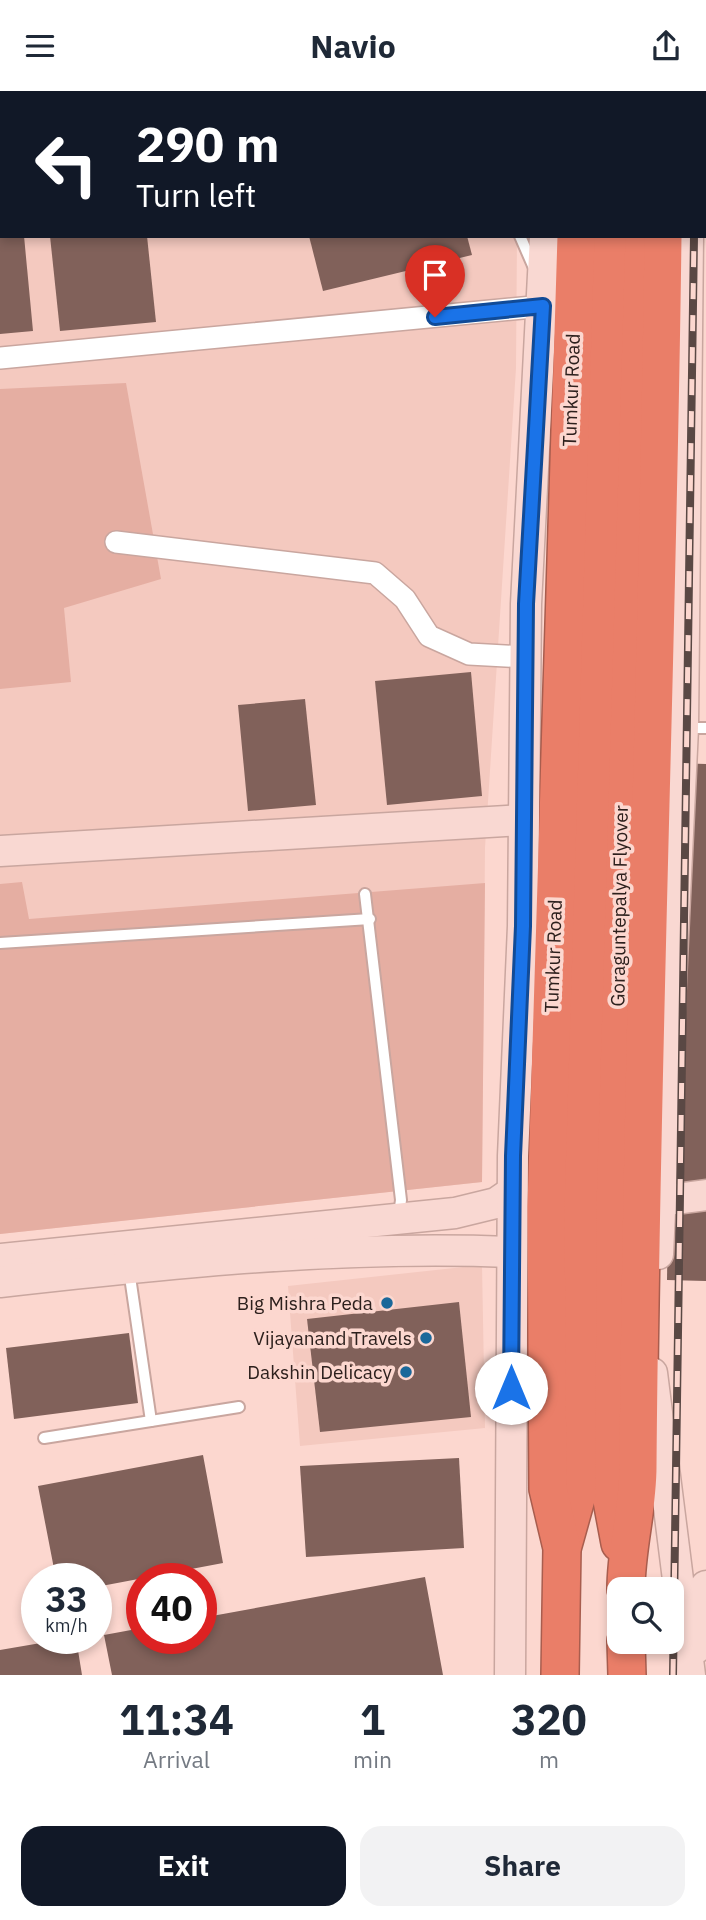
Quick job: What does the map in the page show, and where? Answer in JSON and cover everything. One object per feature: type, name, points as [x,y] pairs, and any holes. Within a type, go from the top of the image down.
[{"type":"highway","name":"Tumkur Road","points":[[560,1675],[562,1548],[548,1489],[545,1207],[576,238]]},
{"type":"highway","name":"Goraguntepalya Flyover","points":[[607,238],[595,1207],[608,1479],[625,1577]]},
{"type":"highway","name":"Goraguntepalya Flyover","points":[[562,1548],[576,1495],[595,1207],[636,238]]},
{"type":"highway","points":[[626,1577],[638,1482],[640,1190],[659,552],[663,238]]},
{"type":"highway","points":[[626,1654],[626,1675]]},
{"type":"street","points":[[510,1675],[512,1192],[523,926],[526,604],[545,238]]},
{"type":"street","points":[[688,238],[694,728],[660,1201],[652,1375],[690,1675]]},
{"type":"street","points":[[0,358],[543,298]]},
{"type":"street","points":[[116,542],[374,573],[405,599],[429,636],[470,654],[526,657]]},
{"type":"street","points":[[0,851],[522,820]]},
{"type":"street","points":[[0,1259],[467,1210],[496,1202],[512,1192]]},
{"type":"street","points":[[660,1201],[706,1195]]},
{"type":"street","points":[[0,1282],[129,1268],[442,1249],[512,1252]]},
{"type":"street","points":[[690,1675],[706,1586]]},
{"type":"lane","points":[[521,238],[543,298]]},
{"type":"lane","points":[[365,894],[401,1200],[399,1218]]},
{"type":"lane","points":[[0,943],[370,919]]},
{"type":"lane","points":[[129,1268],[151,1421]]},
{"type":"lane","points":[[44,1438],[239,1407]]},
{"type":"shaded area","points":[[0,238],[517,238],[516,368],[485,848],[482,1182],[0,1234]]},
{"type":"shaded area","points":[[126,383],[161,579],[64,608],[71,682],[0,689],[0,389]]},
{"type":"shaded area","points":[[22,882],[29,919],[485,883],[482,1182],[0,1234],[0,884]]},
{"type":"shaded area","points":[[482,1265],[485,1428],[300,1446],[288,1286]]},
{"type":"building","points":[[0,238],[24,238],[33,331],[0,334]]},
{"type":"building","points":[[50,238],[147,238],[156,322],[60,331]]},
{"type":"building","points":[[310,238],[468,238],[472,255],[323,291]]},
{"type":"building","points":[[471,672],[482,796],[387,805],[375,681]]},
{"type":"building","points":[[305,699],[316,805],[248,811],[238,705]]},
{"type":"building","points":[[675,763],[706,764],[706,1281],[667,1280]]},
{"type":"building","points":[[459,1302],[471,1417],[320,1432],[307,1319]]},
{"type":"building","points":[[129,1333],[138,1403],[14,1419],[6,1348]]},
{"type":"building","points":[[203,1455],[223,1563],[126,1563],[126,1581],[112,1584],[112,1563],[53,1563],[38,1486]]},
{"type":"building","points":[[459,1458],[464,1548],[306,1557],[300,1466]]},
{"type":"building","points":[[425,1577],[443,1675],[112,1675],[108,1654],[112,1654],[112,1634],[126,1631],[126,1654],[217,1654],[217,1615]]},
{"type":"building","points":[[21,1646],[21,1654],[79,1654],[82,1675],[0,1675],[0,1650]]},
{"type":"railway","points":[[673,1675],[694,238]]},
{"type":"place","name":"Big Mishra Peda","points":[[387,1303]]},
{"type":"place","name":"Vijayanand Travels","points":[[426,1338]]},
{"type":"place","name":"Dakshin Delicacy","points":[[406,1372]]},
{"type":"route","points":[[435,317],[543,306],[526,604],[523,926],[513,1156],[511,1388]]}]
